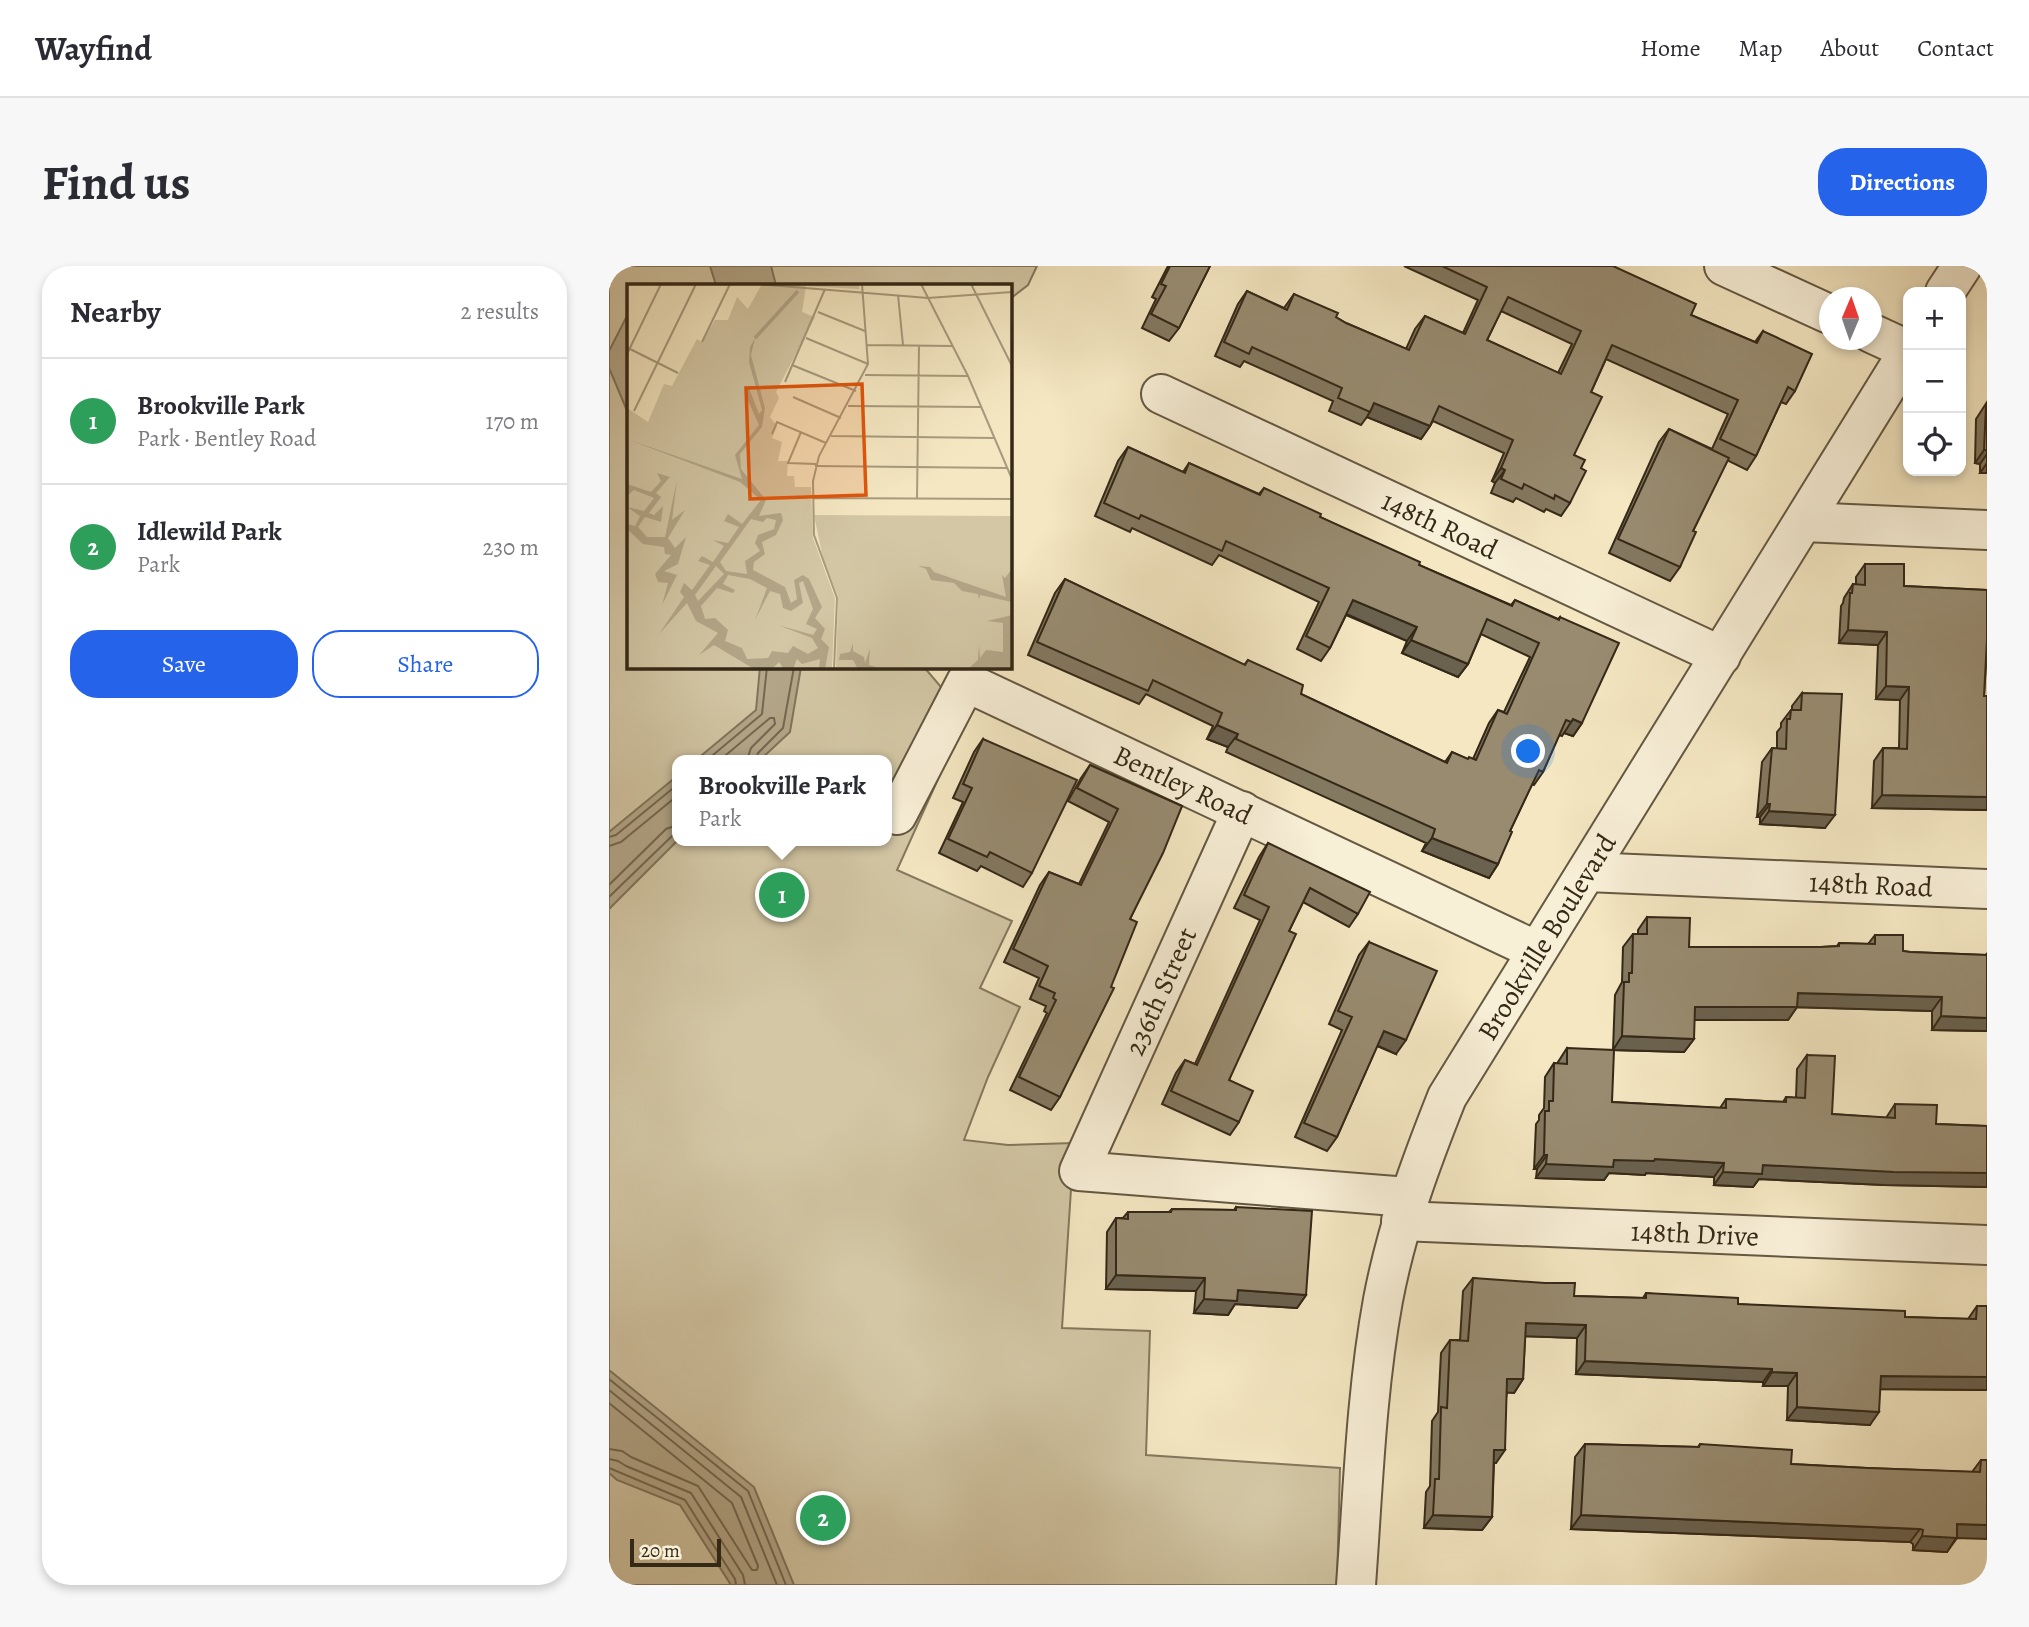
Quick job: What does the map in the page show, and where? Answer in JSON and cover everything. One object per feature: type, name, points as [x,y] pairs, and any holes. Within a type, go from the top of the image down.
[{"type":"street","points":[[1724,266],[1819,309]]},
{"type":"street","points":[[1948,287],[1962,266]]},
{"type":"street","points":[[1882,338],[1906,350]]},
{"type":"street","name":"Brookville Boulevard","points":[[1356,1585],[1370,1392],[1383,1300],[1405,1209],[1447,1097],[1903,359]]},
{"type":"street","name":"148th Road","points":[[1161,394],[1721,656]]},
{"type":"street","points":[[1804,522],[1987,530]]},
{"type":"street","name":"Bentley Road","points":[[897,815],[966,682],[1537,951]]},
{"type":"street","name":"236th Street","points":[[1079,1171],[1242,811]]},
{"type":"street","name":"148th Road","points":[[1587,872],[1987,889]]},
{"type":"street","name":"148th Drive","points":[[1079,1171],[1405,1209],[1987,1245]]},
{"type":"shaded area","points":[[609,266],[1037,266],[1028,285],[1011,298],[1011,284],[627,284],[627,668],[925,668],[947,694],[962,726],[897,870],[1012,921],[980,988],[1020,1007],[988,1077],[964,1140],[1008,1145],[1074,1143],[1062,1328],[1150,1331],[1146,1455],[1340,1468],[1337,1585],[609,1585]]},
{"type":"water","points":[[710,266],[771,266],[776,284],[716,284]]},
{"type":"water","points":[[627,316],[627,411],[609,368],[609,351]]},
{"type":"water","points":[[760,668],[801,668],[790,732],[765,755],[702,755],[756,710]]},
{"type":"water","points":[[672,780],[672,846],[609,909],[609,832]]},
{"type":"water","points":[[609,1370],[754,1487],[794,1585],[731,1585],[680,1505],[617,1480],[609,1473]]},
{"type":"building","points":[[1170,266],[1210,266],[1179,328],[1151,314],[1166,286],[1161,284]]},
{"type":"building","points":[[1442,266],[1613,266],[1696,304],[1691,315],[1757,343],[1763,331],[1812,354],[1795,391],[1788,387],[1756,456],[1720,439],[1738,400],[1612,345],[1591,392],[1602,397],[1574,455],[1585,460],[1581,468],[1586,471],[1570,503],[1555,495],[1554,499],[1524,484],[1522,489],[1501,479],[1505,470],[1501,468],[1513,440],[1439,406],[1430,426],[1374,403],[1370,412],[1338,398],[1342,388],[1252,347],[1249,354],[1224,342],[1247,291],[1287,310],[1294,294],[1338,313],[1336,317],[1346,323],[1409,350],[1425,316],[1465,334],[1487,287]],"holes":[[[1508,297],[1581,331],[1561,374],[1487,340]]]},
{"type":"building","points":[[1986,405],[1987,450],[1984,450]]},
{"type":"building","points":[[1669,429],[1729,458],[1693,531],[1696,532],[1680,567],[1618,539]]},
{"type":"building","points":[[1128,447],[1185,473],[1189,463],[1260,495],[1264,488],[1321,514],[1320,517],[1420,562],[1419,565],[1512,606],[1515,600],[1619,643],[1582,723],[1573,719],[1571,722],[1566,720],[1543,772],[1539,770],[1510,831],[1512,832],[1498,864],[1432,838],[1435,829],[1236,739],[1238,734],[1217,725],[1222,713],[1153,680],[1148,691],[1037,642],[1065,579],[1245,665],[1248,660],[1303,685],[1301,694],[1447,763],[1452,752],[1476,760],[1498,710],[1507,714],[1539,643],[1487,619],[1468,664],[1411,640],[1417,627],[1353,600],[1330,648],[1306,636],[1329,588],[1226,541],[1222,551],[1141,515],[1139,519],[1104,503]]},
{"type":"building","points":[[1865,564],[1904,564],[1904,586],[1987,590],[1984,696],[1987,696],[1987,797],[1882,795],[1883,748],[1907,749],[1909,687],[1886,686],[1887,632],[1848,630],[1850,593],[1853,584],[1865,585]]},
{"type":"building","points":[[1802,693],[1842,694],[1835,815],[1769,811],[1770,804],[1767,804],[1772,748],[1786,749],[1787,719],[1790,719],[1791,710],[1801,710]]},
{"type":"building","points":[[983,739],[1077,780],[1032,873],[990,852],[987,857],[948,839],[972,788],[963,784]]},
{"type":"building","points":[[1090,765],[1182,806],[1163,853],[1130,919],[1137,922],[1111,987],[1114,988],[1060,1097],[1019,1077],[1056,1000],[1053,998],[1055,993],[1039,986],[1048,966],[1013,949],[1049,872],[1081,885],[1118,809],[1077,788]]},
{"type":"building","points":[[1268,843],[1370,892],[1358,914],[1310,888],[1289,931],[1296,934],[1229,1080],[1253,1091],[1239,1122],[1171,1091],[1185,1060],[1197,1065],[1269,907],[1244,895]]},
{"type":"building","points":[[1647,917],[1690,918],[1689,947],[1821,947],[1839,946],[1839,943],[1875,944],[1875,935],[1903,935],[1903,951],[1987,955],[1987,1018],[1941,1016],[1942,997],[1798,993],[1797,1007],[1695,1007],[1694,1039],[1622,1036],[1624,982],[1629,982],[1629,973],[1632,973],[1633,934],[1647,934]]},
{"type":"building","points":[[1369,942],[1437,971],[1406,1040],[1384,1031],[1337,1137],[1304,1123],[1352,1017],[1338,1011]]},
{"type":"building","points":[[1567,1048],[1614,1050],[1612,1102],[1726,1108],[1726,1099],[1786,1102],[1786,1097],[1805,1098],[1807,1055],[1835,1056],[1832,1114],[1895,1118],[1895,1104],[1937,1105],[1936,1124],[1987,1126],[1987,1173],[1894,1172],[1763,1165],[1762,1174],[1723,1172],[1724,1163],[1655,1159],[1614,1160],[1613,1167],[1546,1164],[1545,1111],[1549,1111],[1549,1101],[1553,1101],[1554,1063],[1567,1064]]},
{"type":"building","points":[[1236,1207],[1312,1211],[1306,1295],[1238,1290],[1237,1301],[1204,1299],[1205,1278],[1116,1275],[1116,1218],[1128,1219],[1128,1212],[1171,1212],[1172,1209],[1236,1210]]},
{"type":"building","points":[[1473,1278],[1575,1283],[1574,1296],[1646,1298],[1646,1293],[1738,1298],[1738,1304],[1905,1311],[1905,1317],[1976,1319],[1977,1306],[1987,1306],[1987,1377],[1881,1376],[1879,1412],[1797,1407],[1797,1373],[1772,1372],[1772,1369],[1585,1361],[1586,1325],[1526,1323],[1523,1379],[1507,1379],[1505,1450],[1494,1450],[1492,1517],[1433,1515],[1435,1479],[1439,1479],[1441,1407],[1447,1408],[1450,1340],[1468,1341]]},
{"type":"building","points":[[1585,1444],[1699,1447],[1700,1444],[1792,1450],[1791,1464],[1867,1468],[1980,1472],[1981,1460],[1987,1460],[1987,1525],[1957,1524],[1957,1538],[1922,1536],[1923,1530],[1920,1529],[1581,1515]]},
{"type":"place","name":"Brookville Park","points":[[782,895]]},
{"type":"place","name":"Idlewild Park","points":[[823,1518]]}]
